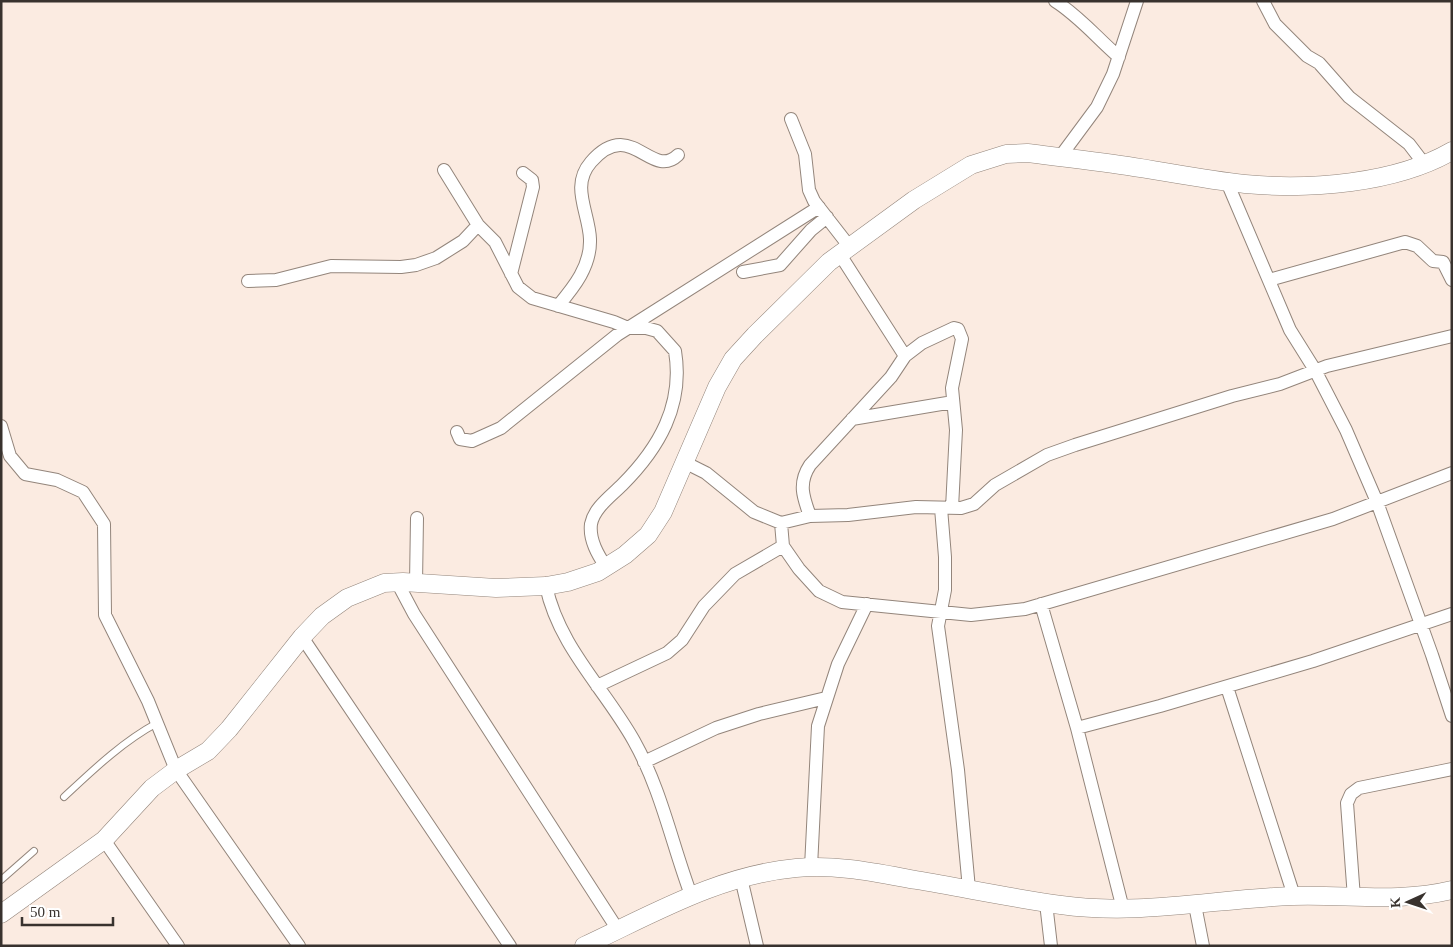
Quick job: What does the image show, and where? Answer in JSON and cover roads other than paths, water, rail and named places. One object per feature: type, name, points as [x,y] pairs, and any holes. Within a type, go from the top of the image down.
[{"type":"street","points":[[1055,1],[1072,12],[1092,34],[1119,56]]},
{"type":"street","points":[[1060,157],[1097,107],[1119,56],[1137,1]]},
{"type":"street","points":[[1263,1],[1275,24],[1307,56],[1319,63],[1349,97],[1409,144],[1425,165]]},
{"type":"street","points":[[791,119],[805,154],[809,190],[827,218],[905,356]]},
{"type":"street","points":[[558,306],[585,269],[590,240],[580,195],[584,175],[590,163],[613,145],[626,144],[663,163],[670,162],[678,155]]},
{"type":"street","points":[[1,914],[104,840],[152,788],[176,770],[208,751],[229,729],[302,637],[322,616],[347,598],[384,583],[398,582],[496,588],[546,586],[568,582],[606,567],[626,554],[648,535],[663,512],[717,387],[733,359],[844,250],[914,200],[971,165],[1006,154],[1026,153],[1227,182],[1297,186],[1331,184],[1399,173],[1425,165],[1452,151]]},
{"type":"street","points":[[444,170],[478,225],[495,242],[518,287],[532,298],[614,322],[628,328],[646,328],[657,331],[668,340],[676,351],[677,384],[667,424],[659,440],[630,477],[598,509],[592,524],[592,536],[597,552],[606,567]]},
{"type":"street","points":[[511,274],[533,186],[532,180],[523,173]]},
{"type":"street","points":[[1227,182],[1290,330],[1315,370],[1346,430],[1377,502],[1452,716]]},
{"type":"street","points":[[456,432],[460,439],[472,441],[501,428],[584,360],[628,328],[819,207]]},
{"type":"street","points":[[743,272],[780,265],[811,230],[827,218]]},
{"type":"street","points":[[248,281],[276,280],[331,266],[401,267],[416,265],[436,258],[462,241],[478,225]]},
{"type":"street","points":[[1268,280],[1404,242],[1417,246],[1433,261],[1447,260],[1452,280]]},
{"type":"street","points":[[810,516],[802,492],[804,475],[810,465],[890,377],[905,356],[922,342],[944,331],[958,329],[962,339],[952,388],[956,430],[946,508],[945,590],[938,626],[958,770],[969,890]]},
{"type":"street","points":[[684,462],[706,473],[754,512],[781,523],[810,516],[848,515],[916,507],[946,508],[974,504],[995,484],[1047,455],[1182,411],[1280,384],[1315,370],[1452,336]]},
{"type":"street","points":[[852,419],[953,402]]},
{"type":"street","points":[[1,426],[10,456],[26,474],[57,480],[83,492],[104,524],[106,615],[157,723],[176,770],[300,946]]},
{"type":"street","points":[[781,523],[784,546],[819,591],[842,602],[971,615],[998,614],[1041,604],[1333,519],[1452,473]]},
{"type":"street","points":[[416,583],[417,518]]},
{"type":"street","points":[[597,686],[667,653],[682,640],[704,606],[735,574],[784,546]]},
{"type":"street","points":[[398,582],[414,614],[618,930]]},
{"type":"street","points":[[546,586],[553,614],[564,637],[616,711],[644,762],[667,820],[691,895]]},
{"type":"street","points":[[811,867],[818,726],[838,664],[867,604]]},
{"type":"street","points":[[1041,604],[1077,728],[1123,909]]},
{"type":"street","points":[[1077,728],[1313,661],[1452,614]]},
{"type":"street","points":[[302,637],[510,946]]},
{"type":"street","points":[[1227,686],[1294,896]]},
{"type":"street","points":[[644,762],[716,728],[759,714],[826,698]]},
{"type":"street","points":[[1354,898],[1347,808],[1351,794],[1359,788],[1452,769]]},
{"type":"street","points":[[104,840],[178,946]]},
{"type":"street","points":[[584,946],[691,895],[741,878],[811,867],[883,874],[1046,902],[1123,909],[1294,896],[1411,897],[1452,890]]},
{"type":"street","points":[[741,878],[757,946]]},
{"type":"street","points":[[1046,902],[1051,946]]},
{"type":"street","points":[[1195,905],[1203,946]]},
{"type":"lane","points":[[64,797],[117,749],[141,731],[157,723]]},
{"type":"lane","points":[[1,880],[34,851]]}]
